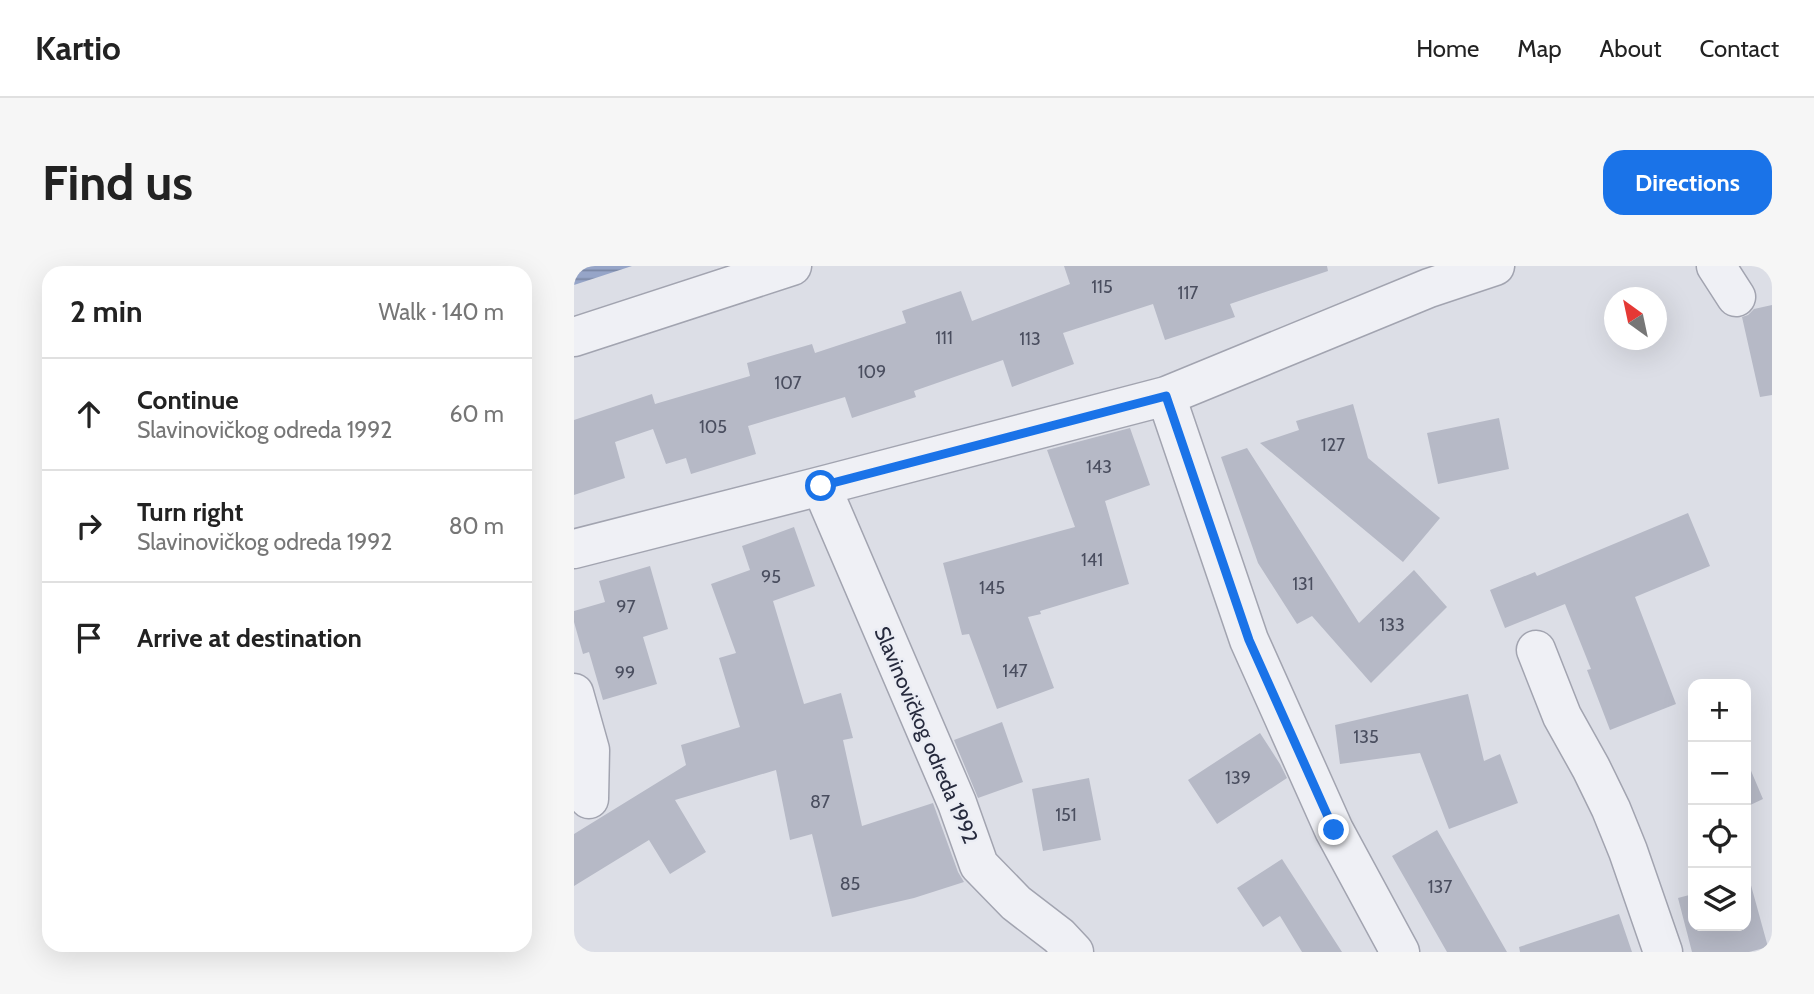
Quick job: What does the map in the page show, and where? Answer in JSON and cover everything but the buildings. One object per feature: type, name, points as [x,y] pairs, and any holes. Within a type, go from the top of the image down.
[{"type":"street","points":[[574,337],[792,266]]},
{"type":"street","points":[[574,549],[1166,396],[1429,288],[1495,266]]},
{"type":"street","points":[[1166,396],[1249,640],[1334,830],[1399,952]]},
{"type":"street","name":"Slavinovičkog odreda 1992","points":[[821,486],[957,803],[979,865],[1016,903],[1059,936],[1074,952]]},
{"type":"street","points":[[1536,650],[1562,716],[1611,809],[1663,952]]},
{"type":"street","points":[[574,693],[590,750],[589,799]]},
{"type":"water","points":[[574,266],[632,266],[574,285]]},
{"type":"route","points":[[821,486],[1166,396],[1249,640],[1334,830]]}]
